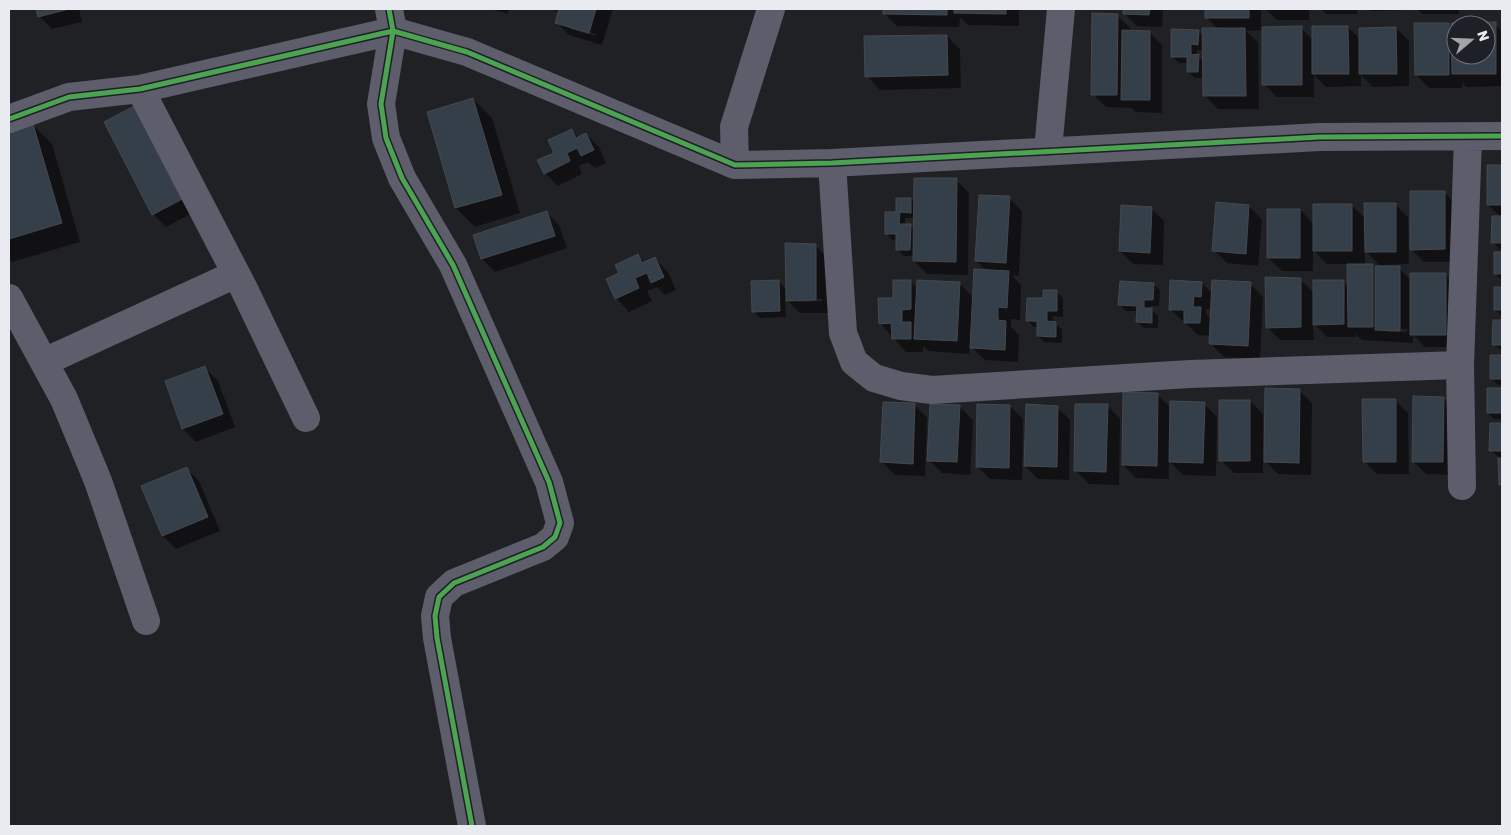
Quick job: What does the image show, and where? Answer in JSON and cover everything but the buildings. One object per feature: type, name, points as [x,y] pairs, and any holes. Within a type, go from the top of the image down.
[{"type":"street","points":[[735,165],[734,127],[771,9]]},
{"type":"street","points":[[1048,150],[1060,9]]},
{"type":"street","points":[[391,20],[382,104],[386,138],[402,178],[454,265],[550,482],[560,523],[555,537],[542,547],[454,584],[439,597],[435,616],[437,638],[472,826]]},
{"type":"street","points":[[9,119],[70,97],[140,89],[391,20],[735,165],[832,163],[1320,137],[1468,138],[1502,136]]},
{"type":"street","points":[[140,89],[236,274],[306,418]]},
{"type":"street","points":[[1462,486],[1460,365],[1468,138]]},
{"type":"street","points":[[832,163],[843,333],[854,362],[874,378],[901,386],[932,390],[1190,374],[1460,365]]},
{"type":"street","points":[[44,362],[236,274]]},
{"type":"street","points":[[9,298],[64,399],[98,481],[146,621]]},
{"type":"cycle path","points":[[389,9],[393,31],[381,104],[386,138],[402,178],[453,265],[549,482],[560,523],[555,537],[543,547],[454,583],[439,597],[435,616],[437,638],[472,826]]},
{"type":"cycle path","points":[[9,119],[69,97],[140,89],[393,31],[467,52],[735,165],[832,163],[1320,137],[1502,136]]}]
